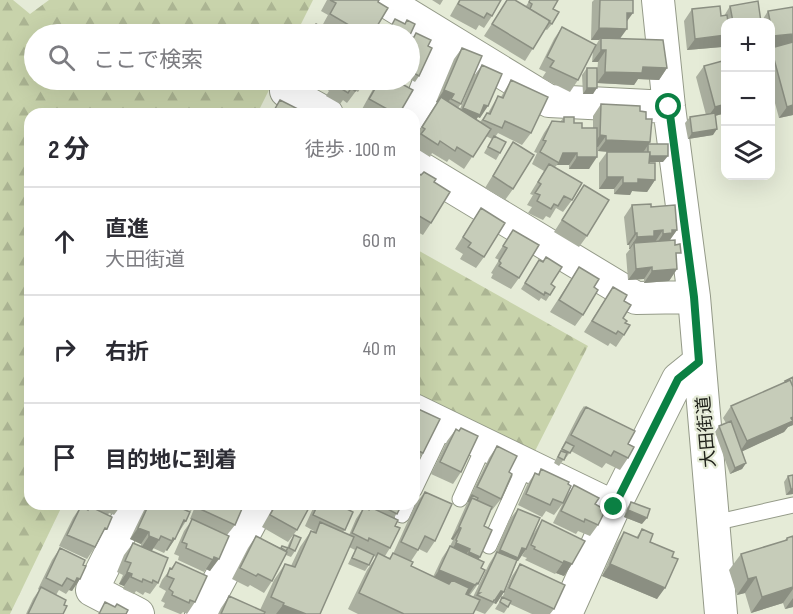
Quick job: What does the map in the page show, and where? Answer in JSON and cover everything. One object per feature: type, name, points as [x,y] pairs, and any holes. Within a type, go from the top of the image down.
[{"type":"street","points":[[384,0],[549,101],[669,107]]},
{"type":"street","name":"大田街道","points":[[658,0],[669,107],[694,297],[721,614]]},
{"type":"street","points":[[417,108],[446,38]]},
{"type":"street","points":[[286,91],[316,108]]},
{"type":"street","points":[[420,168],[636,298],[694,297]]},
{"type":"street","points":[[568,600],[678,379],[699,362]]},
{"type":"street","points":[[420,413],[614,507]]},
{"type":"street","points":[[132,510],[87,602],[138,614]]},
{"type":"street","points":[[201,614],[257,510]]},
{"type":"lane","points":[[420,478],[446,425]]},
{"type":"lane","points":[[460,499],[485,444]]},
{"type":"lane","points":[[489,546],[526,464]]},
{"type":"lane","points":[[714,524],[793,505]]},
{"type":"green space","points":[[0,0],[13,0],[30,14],[49,0],[313,0],[301,24],[24,24],[24,90],[269,90],[260,108],[24,108],[24,510],[60,510],[10,614],[0,614]]},
{"type":"green space","points":[[420,251],[588,346],[533,455],[420,402]]},
{"type":"building","points":[[330,0],[379,0],[378,2],[388,8],[378,24],[347,24],[330,14],[336,3]]},
{"type":"building","points":[[460,0],[501,0],[492,16],[487,13],[484,18],[458,4]]},
{"type":"building","points":[[507,0],[515,0],[550,21],[533,49],[492,24]]},
{"type":"building","points":[[530,0],[558,0],[553,9],[559,12],[552,24],[530,9],[532,4]]},
{"type":"building","points":[[600,0],[633,0],[633,13],[627,13],[627,29],[599,28]]},
{"type":"building","points":[[758,1],[760,18],[732,18],[730,6]]},
{"type":"building","points":[[720,6],[721,16],[727,15],[727,18],[721,18],[721,36],[695,39],[692,9]]},
{"type":"building","points":[[793,7],[793,34],[775,36],[775,18],[769,18],[768,11]]},
{"type":"building","points":[[395,19],[405,24],[392,24]]},
{"type":"building","points":[[562,27],[596,45],[578,80],[550,67],[554,61],[547,57]]},
{"type":"building","points":[[420,35],[431,40],[428,46],[432,48],[420,74]]},
{"type":"building","points":[[601,38],[663,40],[667,68],[643,67],[642,73],[605,72],[606,50],[601,50]]},
{"type":"building","points":[[793,42],[793,105],[787,107],[775,63],[775,47]]},
{"type":"building","points":[[462,48],[482,56],[461,104],[451,99],[454,94],[444,90]]},
{"type":"building","points":[[721,61],[721,105],[715,107],[704,66]]},
{"type":"building","points":[[482,65],[502,74],[488,106],[484,105],[480,115],[463,108]]},
{"type":"building","points":[[587,68],[597,68],[597,88],[587,88]]},
{"type":"building","points":[[511,80],[548,97],[531,133],[505,121],[502,128],[483,120],[487,113],[490,114],[498,96],[503,98]]},
{"type":"building","points":[[374,90],[413,90],[402,108],[385,108],[369,99]]},
{"type":"building","points":[[441,97],[491,129],[473,157],[457,147],[455,151],[440,141],[438,145],[421,134],[425,129],[422,127]]},
{"type":"building","points":[[280,100],[296,108],[275,108]]},
{"type":"building","points":[[601,104],[640,106],[640,111],[646,112],[646,119],[652,119],[650,142],[606,140],[606,136],[600,135]]},
{"type":"building","points":[[715,113],[717,129],[692,133],[690,117]]},
{"type":"building","points":[[564,117],[574,117],[574,123],[582,123],[582,128],[597,128],[597,157],[577,157],[577,153],[563,153],[559,163],[540,152],[552,121],[564,122]]},
{"type":"building","points":[[494,136],[506,142],[500,153],[488,147]]},
{"type":"building","points":[[513,142],[534,155],[513,189],[493,176]]},
{"type":"building","points":[[648,144],[668,144],[668,156],[650,156]]},
{"type":"building","points":[[607,152],[650,152],[649,163],[655,163],[655,180],[638,179],[638,183],[623,183],[623,177],[607,177]]},
{"type":"building","points":[[549,164],[582,183],[572,200],[564,196],[558,206],[554,204],[551,209],[537,201],[540,195],[535,193],[541,184],[538,182]]},
{"type":"building","points":[[424,172],[436,179],[434,182],[450,192],[431,223],[420,217],[420,174]]},
{"type":"building","points":[[584,185],[609,200],[587,236],[562,220]]},
{"type":"building","points":[[651,204],[651,207],[675,205],[677,230],[663,234],[663,230],[654,231],[654,236],[637,237],[632,205]]},
{"type":"building","points":[[481,208],[505,223],[484,257],[468,247],[471,243],[463,237]]},
{"type":"building","points":[[513,230],[539,245],[519,278],[499,266],[501,263],[499,261],[507,248],[503,246]]},
{"type":"building","points":[[675,240],[675,245],[680,244],[681,253],[676,253],[677,269],[652,271],[652,267],[636,269],[634,243]]},
{"type":"building","points":[[546,257],[562,267],[551,284],[555,287],[550,295],[545,292],[544,295],[525,283],[539,260],[543,262]]},
{"type":"building","points":[[579,267],[599,279],[594,287],[598,290],[583,315],[559,300]]},
{"type":"building","points":[[613,287],[627,295],[624,301],[631,305],[623,318],[627,321],[625,323],[630,325],[624,335],[618,331],[616,334],[592,321]]},
{"type":"building","points":[[793,377],[793,387],[790,380],[785,381]]},
{"type":"building","points":[[790,380],[793,387],[793,417],[791,418],[793,421],[747,441],[731,406]]},
{"type":"building","points":[[586,407],[635,431],[628,444],[634,447],[628,458],[614,451],[611,456],[571,435]]},
{"type":"building","points":[[420,410],[440,419],[423,453],[420,452]]},
{"type":"building","points":[[731,421],[746,463],[735,468],[719,426]]},
{"type":"building","points":[[461,428],[478,436],[461,472],[440,462],[456,429],[459,431]]},
{"type":"building","points":[[566,442],[574,446],[570,453],[562,449]]},
{"type":"building","points":[[497,446],[517,456],[509,472],[512,474],[501,499],[477,487]]},
{"type":"building","points":[[561,451],[567,453],[564,460],[558,457]]},
{"type":"building","points":[[541,469],[569,482],[571,486],[563,503],[553,499],[550,505],[526,494],[535,473],[539,475]]},
{"type":"building","points":[[793,475],[793,489],[791,489],[788,476]]},
{"type":"building","points":[[574,485],[599,498],[595,504],[602,508],[601,511],[604,513],[598,525],[585,519],[584,522],[561,511]]},
{"type":"building","points":[[425,492],[452,504],[435,541],[425,536],[418,550],[401,542],[416,510],[420,510],[420,502]]},
{"type":"building","points":[[472,498],[492,507],[484,526],[492,530],[480,557],[469,552],[470,549],[456,543],[461,528],[459,527]]},
{"type":"building","points":[[631,502],[650,509],[647,518],[628,510]]},
{"type":"building","points":[[518,509],[540,518],[526,549],[522,548],[518,558],[500,550]]},
{"type":"building","points":[[79,510],[97,510],[112,517],[95,547],[67,535]]},
{"type":"building","points":[[146,510],[190,512],[172,541],[161,536],[159,540],[149,536],[149,532],[138,528]]},
{"type":"building","points":[[202,510],[241,510],[235,525]]},
{"type":"building","points":[[273,510],[308,510],[297,530],[270,515]]},
{"type":"building","points":[[315,510],[353,512],[345,530],[313,515]]},
{"type":"building","points":[[363,510],[376,510],[398,520],[395,526],[400,528],[390,548],[352,533]]},
{"type":"building","points":[[192,519],[229,536],[219,559],[214,557],[213,560],[186,548],[187,544],[182,542]]},
{"type":"building","points":[[542,520],[585,541],[572,564],[564,561],[563,563],[534,549],[535,547],[531,545]]},
{"type":"building","points":[[320,522],[354,537],[320,614],[306,614],[283,605],[284,603],[271,597],[285,564],[295,567],[311,531],[316,533]]},
{"type":"building","points":[[642,529],[653,534],[650,542],[674,552],[672,557],[678,559],[665,588],[610,564],[624,532],[638,538]]},
{"type":"building","points":[[294,535],[301,538],[295,551],[289,548]]},
{"type":"building","points":[[256,536],[287,552],[272,581],[240,568]]},
{"type":"building","points":[[793,536],[793,587],[762,597],[756,577],[748,579],[741,554],[787,540]]},
{"type":"building","points":[[133,543],[168,558],[158,583],[143,579],[142,582],[131,577],[132,574],[127,572],[131,563],[125,561]]},
{"type":"building","points":[[450,546],[484,562],[481,568],[485,570],[478,584],[475,585],[439,570]]},
{"type":"building","points":[[357,547],[374,555],[369,565],[352,558]]},
{"type":"building","points":[[60,548],[85,560],[83,565],[86,566],[80,579],[77,578],[75,582],[67,578],[62,586],[46,578]]},
{"type":"building","points":[[497,552],[517,560],[504,592],[501,591],[493,602],[477,595],[480,593],[478,593]]},
{"type":"building","points":[[378,553],[390,559],[393,553],[413,562],[411,566],[449,584],[452,580],[469,588],[466,594],[480,600],[473,614],[404,614],[359,593]]},
{"type":"building","points":[[176,562],[207,576],[195,602],[190,600],[189,603],[172,595],[173,592],[169,589],[174,579],[167,576],[170,568],[172,569]]},
{"type":"building","points":[[520,564],[565,585],[554,609],[509,588]]},
{"type":"building","points":[[41,587],[66,600],[64,605],[67,606],[63,614],[28,614]]},
{"type":"building","points":[[229,596],[265,612],[264,614],[221,614]]},
{"type":"building","points":[[502,597],[511,601],[508,607],[500,602]]},
{"type":"building","points":[[105,602],[115,607],[117,604],[128,610],[126,614],[99,614]]},
{"type":"route","points":[[614,507],[678,379],[699,362],[694,297],[669,107]]}]
